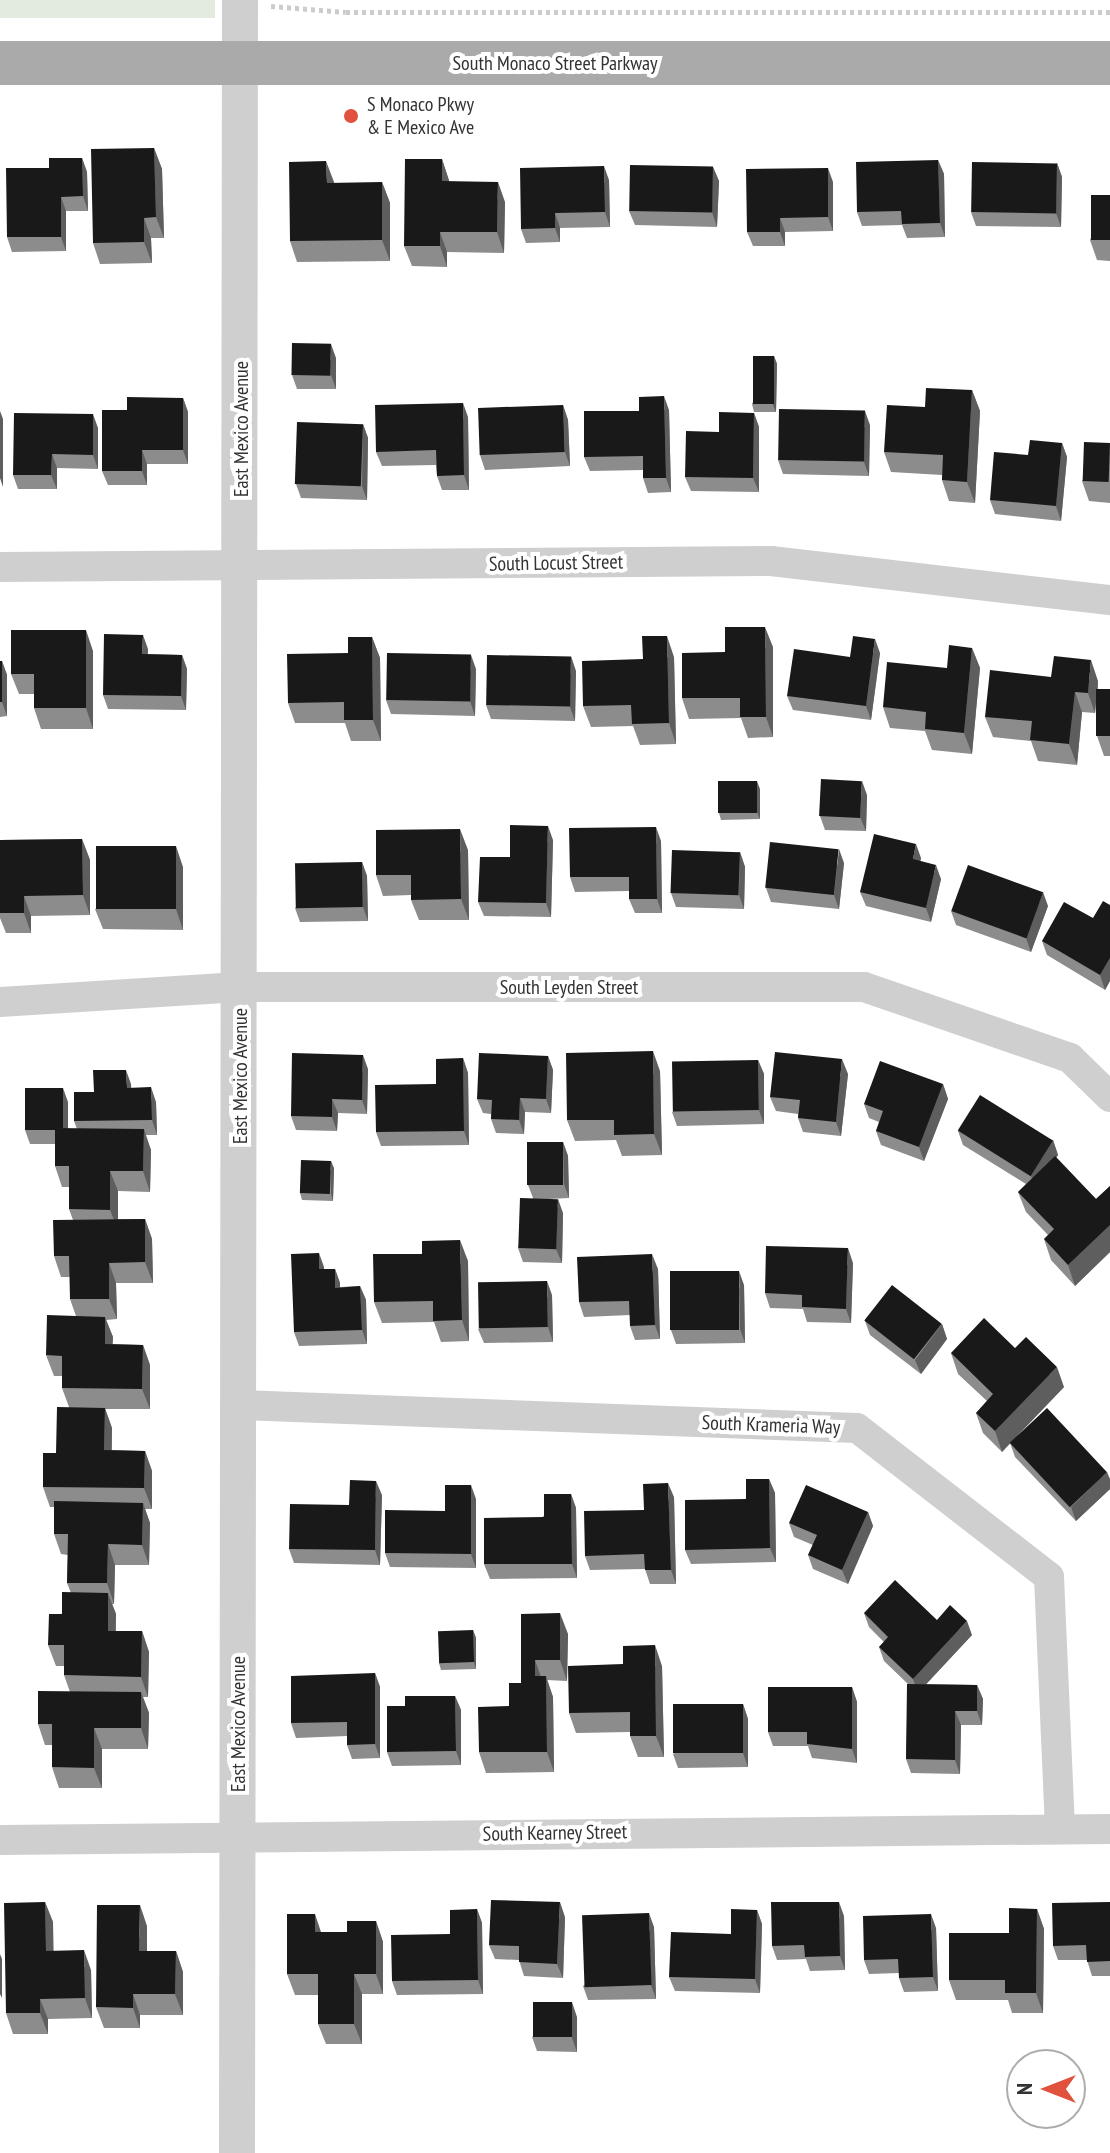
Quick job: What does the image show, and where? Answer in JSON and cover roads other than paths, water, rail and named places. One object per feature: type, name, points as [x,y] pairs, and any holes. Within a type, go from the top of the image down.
[{"type":"main road","name":"South Monaco Street Parkway","points":[[0,63],[1110,63]]},
{"type":"street","name":"East Mexico Avenue","points":[[237,2153],[240,1]]},
{"type":"street","name":"South Locust Street","points":[[0,567],[771,561],[1110,600]]},
{"type":"street","name":"South Leyden Street","points":[[0,1002],[240,987],[864,987],[1070,1058],[1110,1097]]},
{"type":"street","name":"South Krameria Way","points":[[238,1405],[857,1428],[1049,1577],[1060,1828]]},
{"type":"street","name":"South Kearney Street","points":[[0,1840],[1110,1829]]},
{"type":"place","name":"S Monaco Pkwy & E Mexico Ave","points":[[351,116]]}]
